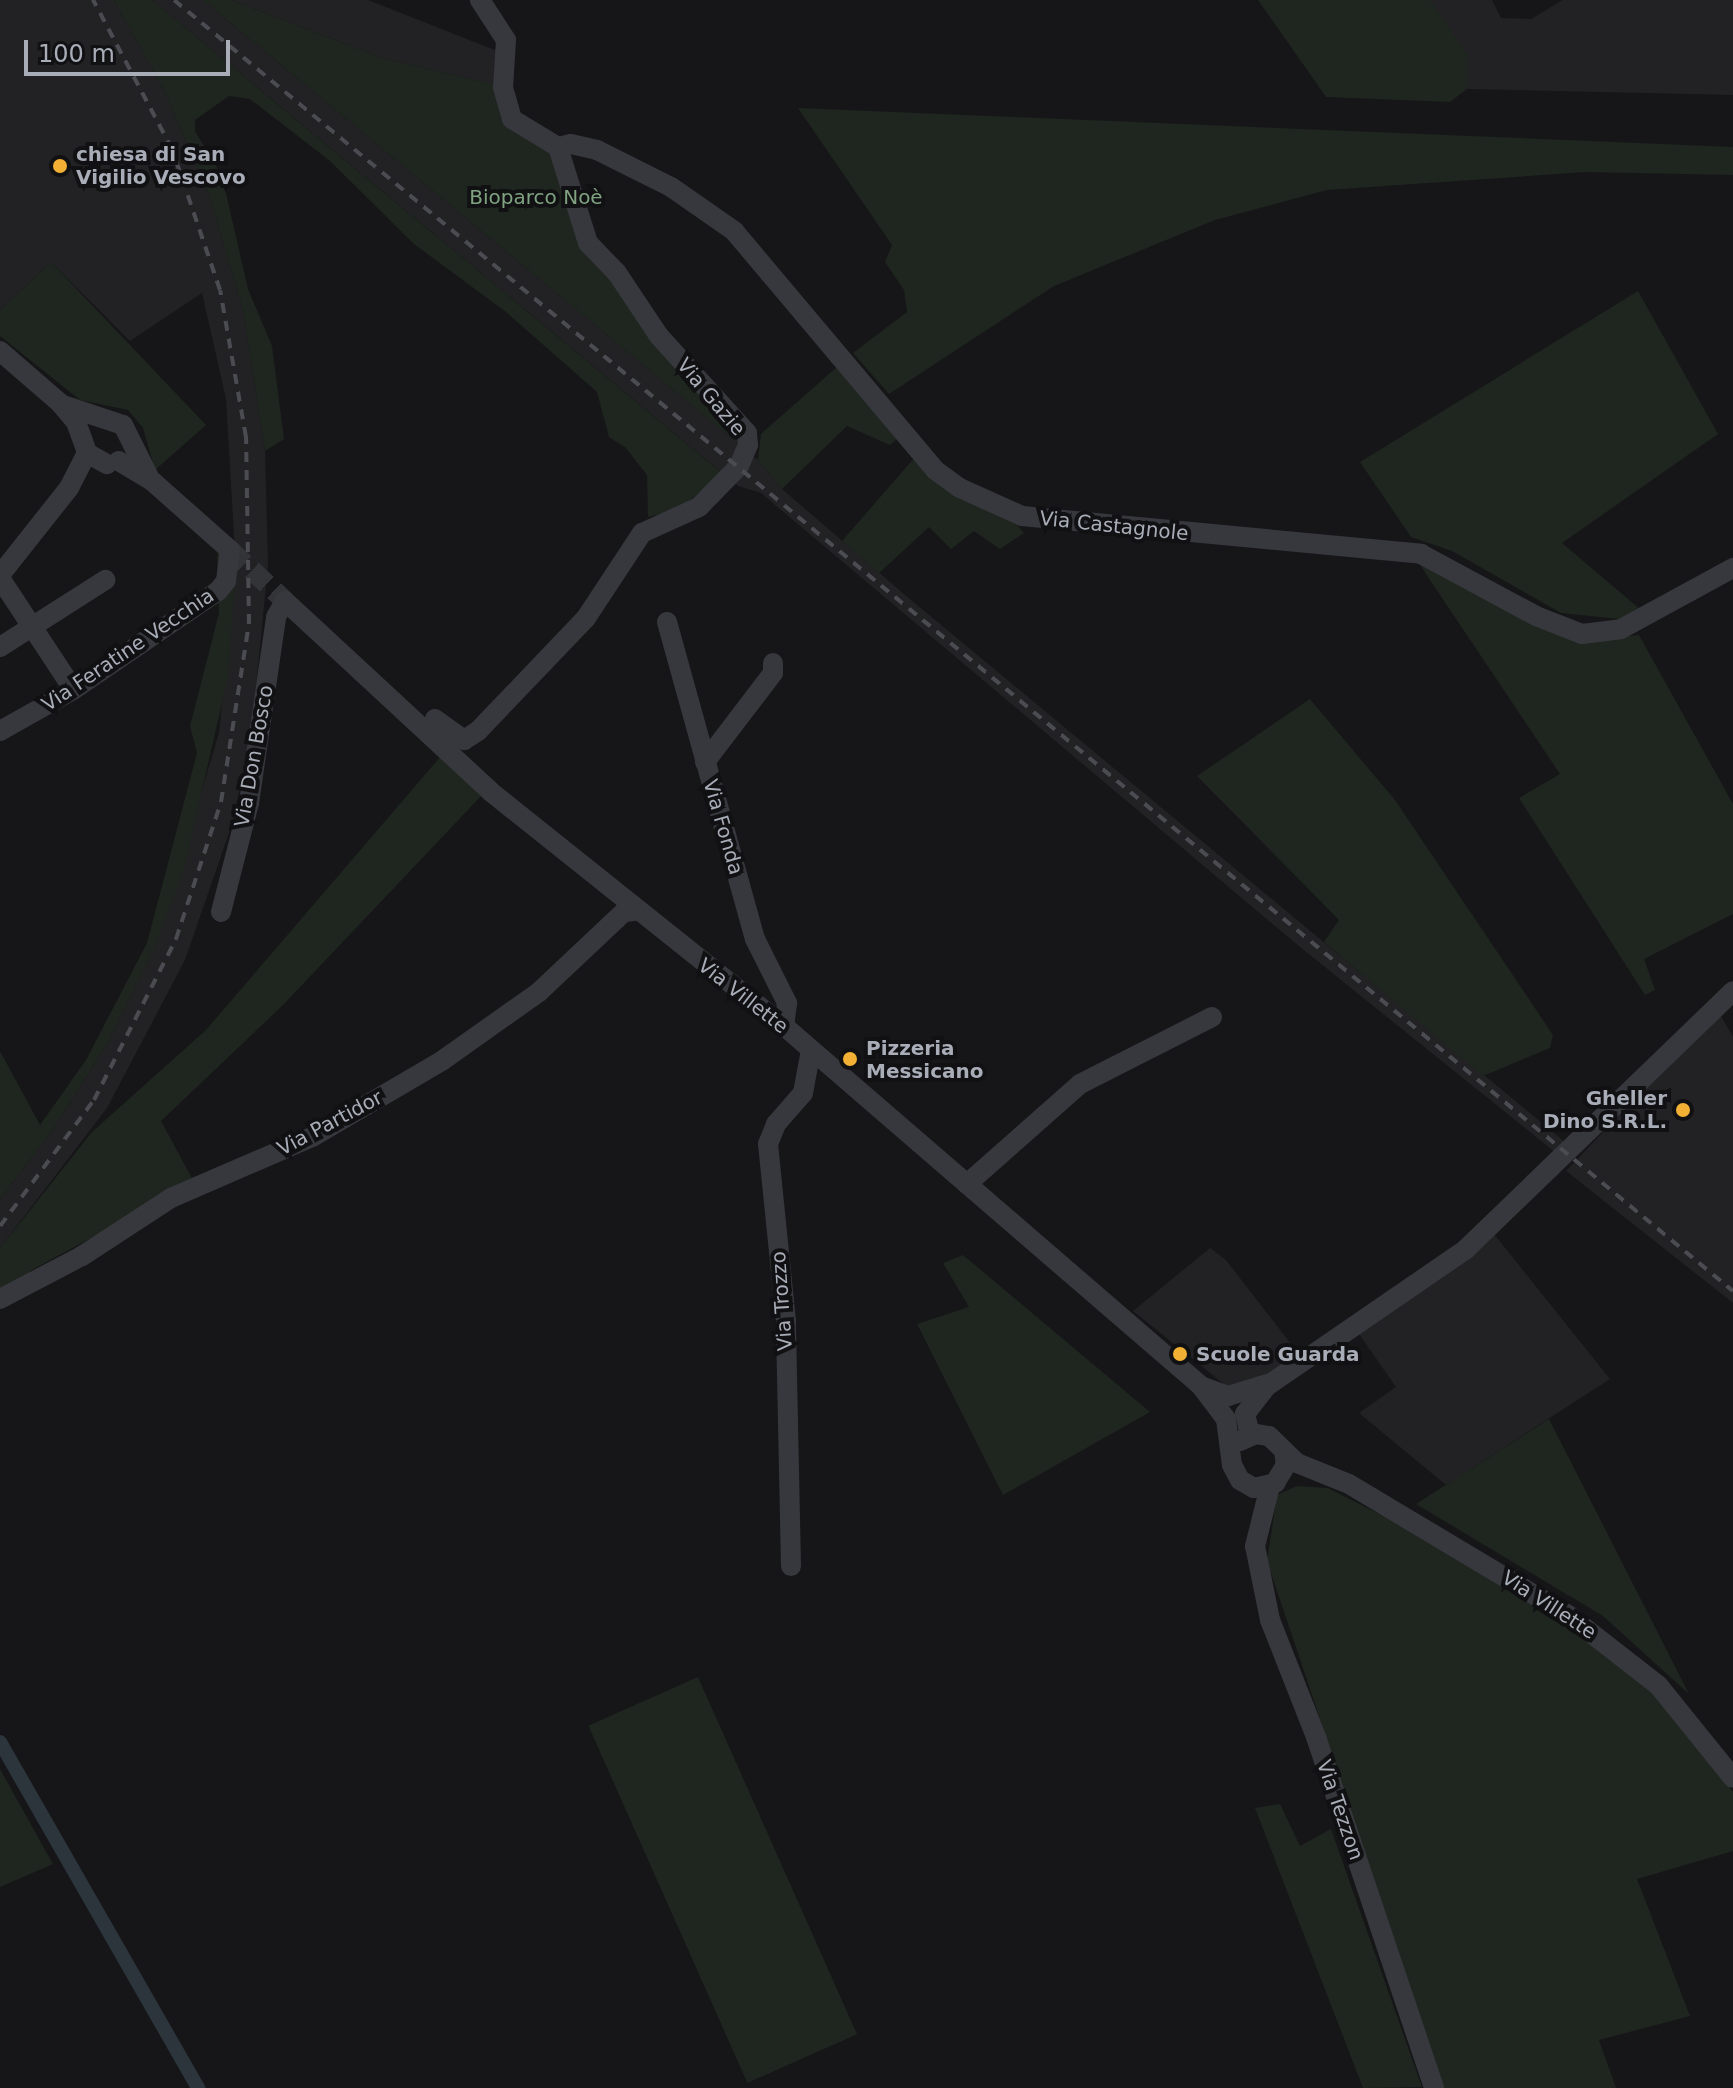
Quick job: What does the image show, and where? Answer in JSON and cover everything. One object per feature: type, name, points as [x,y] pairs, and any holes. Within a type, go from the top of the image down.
[{"type":"street","points":[[480,0],[506,40],[504,106],[512,119],[558,147]]},
{"type":"street","name":"Via Castagnole","points":[[558,147],[571,144],[597,150],[671,187],[734,231],[935,470],[960,488],[1022,516],[1421,554],[1536,616],[1582,634],[1621,629],[1733,568]]},
{"type":"street","name":"Via Gazie","points":[[319,632],[330,624],[455,737],[464,740],[491,719],[586,618],[642,533],[699,507],[746,456],[747,433],[659,336],[617,273],[588,243],[558,147]]},
{"type":"street","points":[[0,351],[60,403],[86,447],[152,481]]},
{"type":"street","points":[[60,403],[123,425],[152,481]]},
{"type":"street","points":[[68,681],[0,577],[69,488],[86,447],[90,426],[106,419]]},
{"type":"street","points":[[69,488],[113,462],[130,439]]},
{"type":"street","name":"Via Feratine Vecchia","points":[[0,731],[73,690],[218,591],[226,581],[230,550],[152,481]]},
{"type":"street","points":[[0,647],[105,580]]},
{"type":"street","name":"Via Villette","points":[[285,601],[491,792],[634,911],[784,1026],[1203,1387],[1226,1403],[1248,1436],[1280,1445],[1329,1478],[1454,1544],[1618,1649],[1658,1685],[1731,1770]]},
{"type":"street","name":"Via Don Bosco","points":[[221,912],[249,803],[276,617],[285,601]]},
{"type":"street","name":"Via Fonda","points":[[667,622],[755,939],[787,1003],[784,1026]]},
{"type":"street","points":[[705,762],[773,673],[773,663]]},
{"type":"street","name":"Via Partidor","points":[[0,1299],[82,1256],[171,1198],[312,1137],[443,1060],[539,992],[624,912],[634,911]]},
{"type":"street","points":[[1232,1456],[1248,1436],[1245,1414],[1269,1384],[1466,1249],[1733,991]]},
{"type":"street","points":[[967,1184],[1080,1084],[1212,1017]]},
{"type":"street","name":"Via Trozzo","points":[[791,1566],[786,1321],[768,1144],[776,1124],[803,1093],[811,1050]]},
{"type":"street","points":[[1203,1387],[1228,1396],[1269,1384]]},
{"type":"street","points":[[1269,1384],[1257,1419],[1280,1445],[1286,1465],[1275,1483]]},
{"type":"street","name":"Via Villette","points":[[1203,1387],[1226,1419],[1232,1456],[1240,1480],[1254,1488],[1329,1478]]},
{"type":"street","name":"Via Tezzon","points":[[1240,1480],[1250,1496],[1257,1530],[1256,1558],[1270,1620],[1316,1737],[1434,2088]]},
{"type":"street","name":"Via Tezzon","points":[[1257,1530],[1275,1483]]},
{"type":"shaded area","points":[[0,0],[114,0],[165,92],[210,198],[243,310],[265,451],[268,565],[251,739],[232,824],[185,960],[107,1108],[0,1248],[0,1199],[49,1135],[107,1044],[155,947],[219,733],[236,568],[226,399],[202,293],[130,341],[51,262],[0,310]]},
{"type":"shaded area","points":[[152,0],[203,0],[758,460],[782,489],[905,595],[1566,1143],[1556,1153],[1300,947],[761,493],[738,486]]},
{"type":"shaded area","points":[[231,0],[368,0],[505,54],[501,86],[382,58]]},
{"type":"shaded area","points":[[1430,0],[1492,0],[1501,18],[1531,19],[1563,0],[1733,0],[1733,95],[1467,89],[1467,79]]},
{"type":"shaded area","points":[[1718,1011],[1733,1037],[1733,1303],[1566,1171]]},
{"type":"shaded area","points":[[1494,1234],[1610,1379],[1446,1485],[1359,1413],[1396,1387],[1359,1334]]},
{"type":"shaded area","points":[[1210,1248],[1226,1260],[1298,1353],[1240,1397],[1133,1311]]},
{"type":"green space","points":[[114,0],[152,0],[722,473],[680,509],[648,517],[647,475],[625,447],[609,437],[597,392],[506,312],[414,244],[330,161],[250,99],[229,96],[195,120],[195,131],[222,176],[248,289],[272,346],[284,439],[265,451],[243,310],[210,198],[165,92]]},
{"type":"green space","name":"Bioparco Noè","points":[[203,0],[231,0],[382,58],[501,86],[499,102],[553,148],[580,231],[738,433],[741,446]]},
{"type":"green space","points":[[1258,0],[1430,0],[1467,54],[1467,89],[1450,102],[1326,97]]},
{"type":"green space","points":[[798,108],[1733,147],[1733,175],[1586,172],[1327,190],[1215,220],[1054,286],[889,394],[853,353],[907,312],[904,290],[885,262],[892,245]]},
{"type":"green space","points":[[51,262],[206,425],[155,470],[143,428],[128,410],[80,400],[0,336],[0,310]]},
{"type":"green space","points":[[1638,291],[1718,434],[1562,543],[1641,610],[1619,619],[1561,613],[1452,551],[1411,537],[1360,462]]},
{"type":"green space","points":[[838,366],[899,437],[890,445],[847,426],[782,489],[758,460],[761,434]]},
{"type":"green space","points":[[916,456],[1012,519],[1024,533],[1000,549],[974,531],[951,549],[929,527],[879,573],[842,541]]},
{"type":"green space","points":[[217,552],[236,568],[228,677],[184,869],[155,947],[107,1044],[49,1135],[0,1199],[0,1051],[40,1125],[86,1060],[147,943],[197,753],[190,726],[219,613]]},
{"type":"green space","points":[[1416,559],[1596,639],[1639,635],[1733,804],[1733,914],[1644,959],[1655,990],[1645,995],[1519,798],[1560,774]]},
{"type":"green space","points":[[1310,699],[1395,800],[1553,1035],[1550,1048],[1483,1076],[1324,942],[1339,920],[1197,776]]},
{"type":"green space","points":[[441,756],[483,794],[283,1005],[161,1121],[194,1182],[30,1271],[0,1304],[0,1248],[92,1132],[206,1030]]},
{"type":"green space","points":[[963,1255],[1150,1412],[1003,1495],[917,1324],[969,1307],[943,1263]]},
{"type":"green space","points":[[1549,1419],[1689,1694],[1603,1616],[1416,1504]]},
{"type":"green space","points":[[1297,1486],[1328,1488],[1407,1528],[1589,1637],[1665,1704],[1733,1792],[1733,1851],[1637,1879],[1690,2016],[1599,2040],[1616,2088],[1444,2088],[1267,1561],[1277,1495]]},
{"type":"green space","points":[[698,1677],[857,2034],[747,2083],[588,1726]]},
{"type":"green space","points":[[0,1769],[53,1864],[0,1887]]},
{"type":"green space","points":[[1280,1804],[1300,1846],[1331,1829],[1422,2087],[1363,2088],[1255,1808]]},
{"type":"waterway","points":[[0,1742],[198,2088]]},
{"type":"tunnel","points":[[230,550],[285,601]]},
{"type":"railway","points":[[0,1226],[94,1100],[176,939],[221,802],[249,624],[246,437],[220,290],[172,149],[93,0]]},
{"type":"railway","points":[[174,0],[1733,1291]]},
{"type":"place","name":"chiesa di San Vigilio Vescovo","points":[[60,166]]},
{"type":"place","name":"Pizzeria Messicano","points":[[850,1059]]},
{"type":"place","name":"Gheller Dino S.R.L.","points":[[1683,1110]]},
{"type":"place","name":"Scuole Guarda","points":[[1180,1354]]}]
